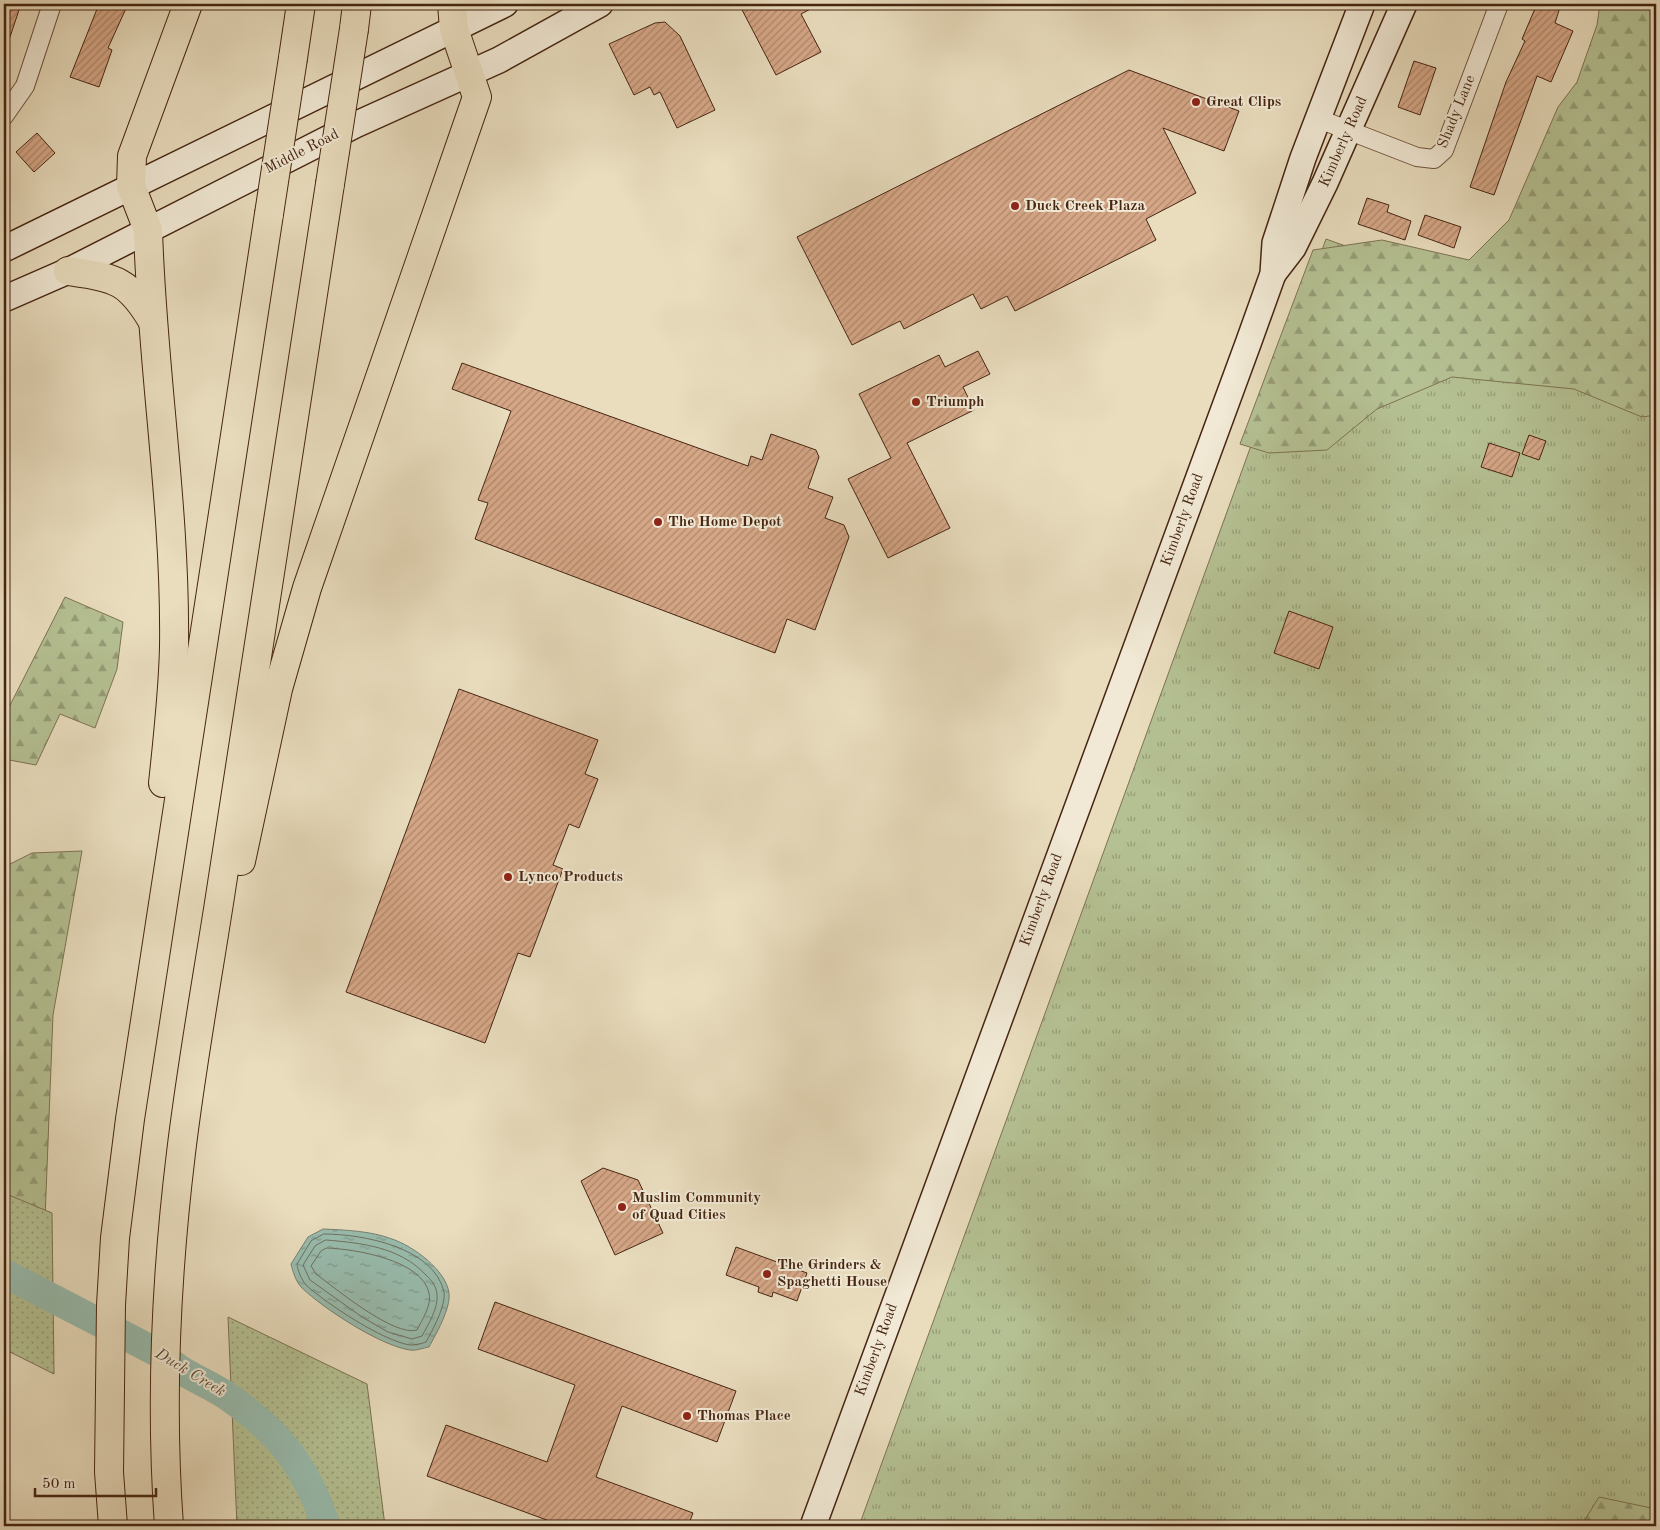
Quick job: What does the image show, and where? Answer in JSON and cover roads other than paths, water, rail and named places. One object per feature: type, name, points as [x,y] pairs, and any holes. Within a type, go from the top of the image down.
[{"type":"highway","points":[[168,871],[160,808],[172,699],[172,577],[148,230],[131,186],[132,156],[188,4]]},
{"type":"highway","points":[[113,1526],[109,1472],[111,1305],[115,1238],[130,1119],[301,4]]},
{"type":"highway","points":[[168,1515],[164,1390],[169,1269],[181,1152],[355,16]]},
{"type":"highway","points":[[214,938],[243,856],[278,689],[307,588],[477,96],[453,16]]},
{"type":"highway","points":[[68,271],[104,276],[116,280],[130,289],[141,301],[154,324]]},
{"type":"main road","points":[[4,249],[131,186],[453,16],[505,4]]},
{"type":"main road","name":"Middle Road","points":[[4,299],[68,271],[355,125],[499,60],[600,4]]},
{"type":"main road","name":"Kimberly Road","points":[[813,1526],[1273,274],[1275,243],[1303,158],[1362,4]]},
{"type":"main road","name":"Kimberly Road","points":[[1273,274],[1293,248],[1348,131],[1404,4]]},
{"type":"street","points":[[4,116],[24,86],[52,4]]},
{"type":"street","name":"Shady Lane","points":[[1319,119],[1418,158],[1434,159],[1444,150],[1499,4]]},
{"type":"water","points":[[323,1229],[349,1230],[384,1236],[409,1247],[435,1268],[447,1284],[449,1299],[442,1321],[429,1347],[410,1350],[384,1342],[338,1316],[302,1288],[296,1280],[291,1264],[308,1237]]},
{"type":"waterway","name":"Duck Creek","points":[[4,1273],[162,1355],[178,1368],[222,1392],[248,1411],[290,1453],[310,1486],[326,1526]]},
{"type":"place","name":"Great Clips","points":[[1196,102]]},
{"type":"place","name":"Duck Creek Plaza","points":[[1015,206]]},
{"type":"place","name":"Triumph","points":[[916,402]]},
{"type":"place","name":"The Home Depot","points":[[658,522]]},
{"type":"place","name":"Lynco Products","points":[[508,877]]},
{"type":"place","name":"Muslim Community of Quad Cities","points":[[622,1207]]},
{"type":"place","name":"The Grinders & Spaghetti House","points":[[767,1274]]},
{"type":"place","name":"Thomas Place","points":[[687,1416]]}]
